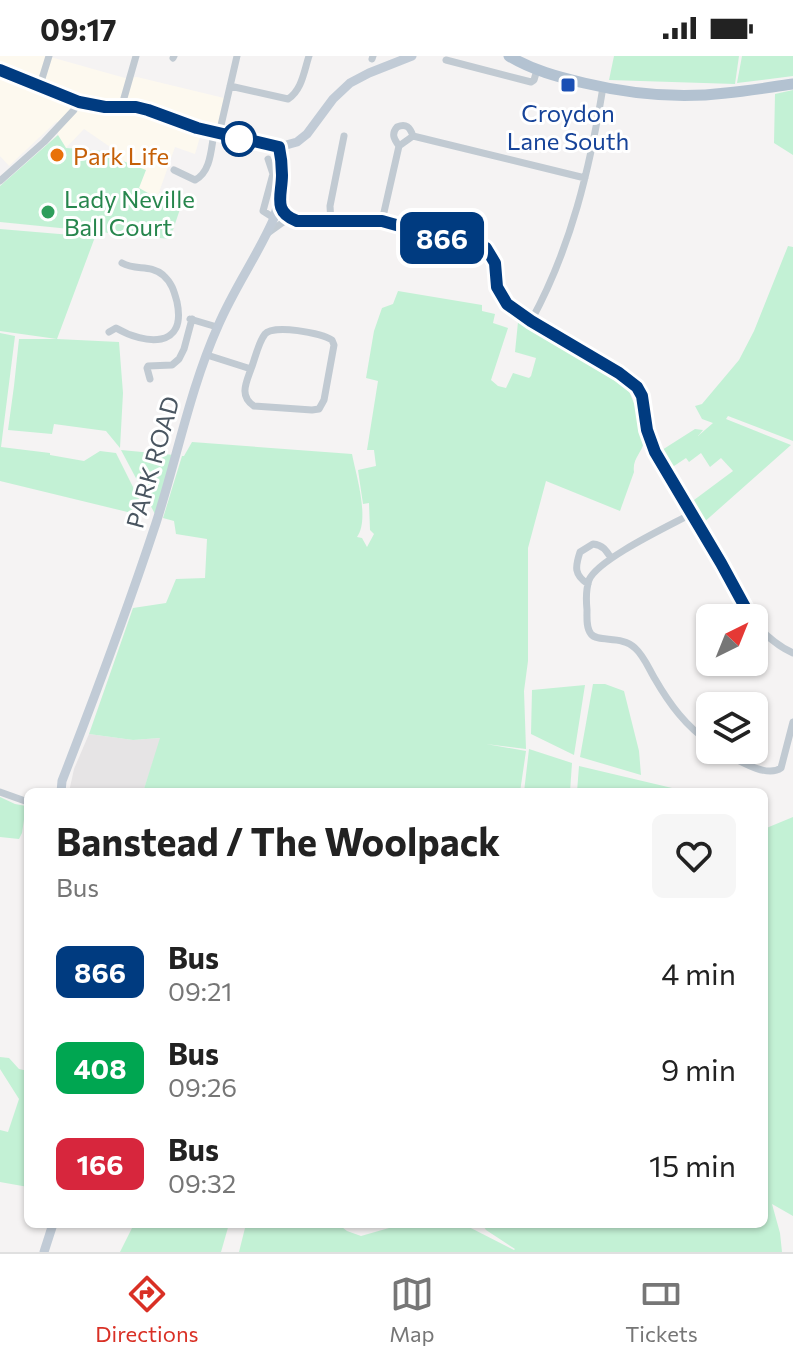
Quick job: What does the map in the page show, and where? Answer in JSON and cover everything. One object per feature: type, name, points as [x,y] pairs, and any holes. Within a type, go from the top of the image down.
[{"type":"main road","points":[[509,56],[567,80],[639,93],[723,94],[793,84]]},
{"type":"street","points":[[40,85],[49,56]]},
{"type":"street","points":[[123,107],[136,56]]},
{"type":"street","points":[[174,170],[195,180],[202,176],[209,163],[237,56]]},
{"type":"street","points":[[230,86],[288,99],[299,88],[309,56]]},
{"type":"street","points":[[0,70],[79,102],[148,110],[187,125],[279,147],[297,142],[307,134],[333,99],[350,83],[412,56]]},
{"type":"street","points":[[446,60],[531,82],[537,70]]},
{"type":"street","points":[[531,321],[563,250],[585,178],[603,87]]},
{"type":"street","points":[[2,177],[44,142],[79,102]]},
{"type":"street","points":[[399,146],[393,134],[397,127],[402,124],[407,126],[413,136]]},
{"type":"street","points":[[331,222],[330,206],[344,136]]},
{"type":"street","points":[[382,221],[399,146],[413,136],[585,178]]},
{"type":"street","name":"PARK ROAD","points":[[61,788],[152,536],[194,390],[217,327],[274,218],[279,201],[279,147]]},
{"type":"street","points":[[268,159],[278,174],[263,211],[274,218]]},
{"type":"street","points":[[279,201],[289,218],[304,222],[382,221],[486,248],[495,263],[499,293],[507,304],[637,387],[642,396],[647,430],[655,452],[743,604]]},
{"type":"street","points":[[267,233],[289,218]]},
{"type":"street","points":[[109,332],[116,328],[130,336],[157,341],[169,336],[180,316],[174,290],[164,276],[148,267],[130,268],[122,263]]},
{"type":"street","points":[[180,316],[217,327]]},
{"type":"street","points":[[150,379],[148,366],[172,365],[179,359],[192,319]]},
{"type":"street","points":[[274,329],[321,334],[332,340],[334,345],[324,400],[319,409],[254,406],[244,392],[251,369],[265,333],[274,329]]},
{"type":"street","points":[[207,355],[251,369]]},
{"type":"street","points":[[691,514],[596,569],[586,594],[588,630],[592,636],[623,640],[635,648],[675,712],[696,734]]},
{"type":"street","points":[[588,584],[577,573],[580,552],[593,544],[599,545],[611,558]]},
{"type":"street","points":[[768,637],[793,653]]},
{"type":"street","points":[[747,764],[767,772],[779,770],[793,722]]},
{"type":"street","points":[[0,792],[24,801]]},
{"type":"street","points":[[44,1252],[52,1228]]},
{"type":"shaded area","points":[[0,56],[47,56],[125,78],[137,77],[224,98],[217,127],[200,137],[195,154],[175,147],[157,198],[139,188],[115,158],[116,151],[84,129],[66,148],[58,135],[57,121],[9,166],[0,156]]},
{"type":"shaded area","points":[[89,734],[133,740],[161,738],[144,788],[70,788],[74,769]]},
{"type":"green space","points":[[614,56],[739,56],[735,84],[609,80]]},
{"type":"green space","points":[[742,56],[793,56],[793,76],[737,83]]},
{"type":"green space","points":[[793,90],[793,155],[774,143],[775,94]]},
{"type":"green space","points":[[58,135],[66,148],[116,152],[115,158],[146,170],[139,188],[157,198],[194,202],[180,209],[170,239],[0,222],[0,186]]},
{"type":"green space","points":[[0,229],[95,237],[57,339],[0,331]]},
{"type":"green space","points":[[788,246],[793,247],[793,441],[728,416],[726,419],[791,445],[702,524],[690,503],[733,471],[721,458],[710,467],[701,453],[689,462],[686,458],[671,468],[662,450],[695,429],[703,430],[698,436],[713,423],[702,419],[695,406],[702,404],[739,360]]},
{"type":"green space","points":[[398,291],[482,305],[482,311],[495,314],[493,323],[508,328],[491,380],[506,388],[513,373],[531,376],[536,358],[515,352],[518,322],[628,389],[643,430],[643,445],[620,511],[546,481],[528,548],[528,661],[524,691],[526,749],[486,744],[526,751],[521,788],[144,788],[160,738],[133,740],[89,734],[133,608],[166,603],[176,579],[205,578],[207,539],[176,534],[174,521],[163,518],[182,456],[192,442],[352,454],[362,508],[361,529],[357,537],[362,538],[367,547],[374,534],[370,530],[369,503],[363,504],[358,470],[376,466],[374,450],[367,450],[378,381],[366,378],[374,331],[382,308],[393,304]]},
{"type":"green space","points":[[0,333],[15,336],[1,447],[84,461],[100,451],[116,453],[148,517],[0,481]]},
{"type":"green space","points":[[19,339],[119,342],[123,393],[120,448],[106,431],[54,424],[52,434],[8,430]]},
{"type":"green space","points":[[121,450],[174,455],[155,514]]},
{"type":"green space","points":[[593,684],[605,684],[624,691],[639,751],[641,775],[580,757]]},
{"type":"green space","points":[[585,685],[574,755],[531,734],[532,690]]},
{"type":"green space","points":[[529,749],[572,763],[570,788],[524,788]]},
{"type":"green space","points":[[579,766],[672,788],[577,788]]},
{"type":"green space","points":[[0,797],[24,806],[24,820],[19,839],[0,837]]},
{"type":"green space","points":[[793,817],[793,1216],[772,1204],[782,1252],[239,1252],[245,1228],[343,1228],[361,1236],[389,1228],[471,1228],[514,1250],[485,1228],[768,1228],[768,827]]},
{"type":"green space","points":[[0,1057],[9,1058],[24,1070],[24,1186],[0,1182],[0,1130],[8,1132],[19,1099],[0,1069]]},
{"type":"green space","points":[[132,1228],[228,1228],[221,1252],[120,1252]]},
{"type":"bus line","name":"866","points":[[0,70],[79,102],[105,107],[136,107],[197,128],[279,147],[282,175],[279,201],[286,215],[297,221],[382,221],[446,239],[482,245],[491,253],[497,287],[507,304],[637,387],[642,396],[647,430],[655,452],[743,604]]},
{"type":"place","name":"Croydon Lane South","points":[[568,85]]},
{"type":"place","name":"Park Life","points":[[57,155]]},
{"type":"place","name":"Lady Neville Ball Court","points":[[48,212]]}]
